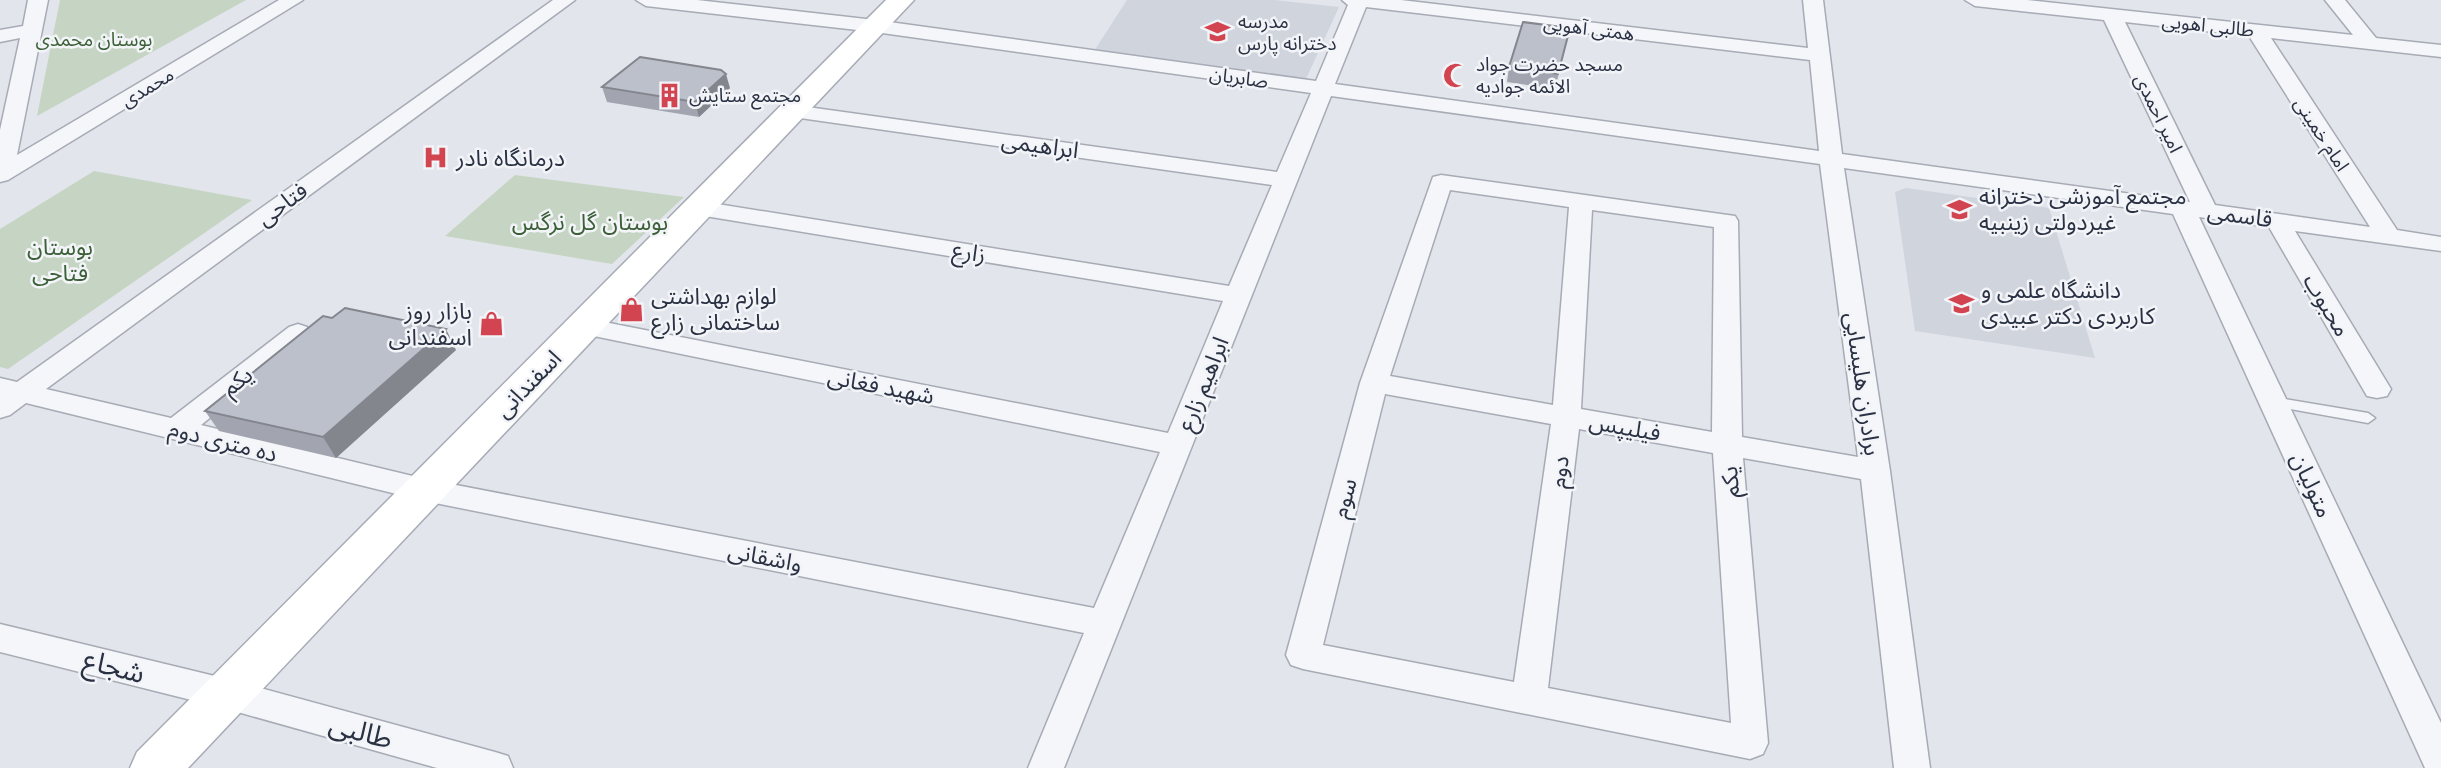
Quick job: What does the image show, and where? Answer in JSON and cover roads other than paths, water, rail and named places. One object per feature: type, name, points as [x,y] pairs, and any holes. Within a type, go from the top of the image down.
[{"type":"main road","name":"اسفندانی","points":[[155,768],[888,13]]},
{"type":"street","points":[[1,174],[7,116],[38,0]]},
{"type":"street","name":"محمدی","points":[[1,174],[293,0]]},
{"type":"street","name":"فتاحی","points":[[7,396],[565,0]]},
{"type":"street","name":"صابریان","points":[[646,0],[888,13],[1322,89],[1831,159]]},
{"type":"street","name":"همتی آهویی","points":[[1352,0],[1818,55]]},
{"type":"street","name":"ابراهیم زارع","points":[[1046,768],[1359,0]]},
{"type":"street","name":"برادران هلیسایی","points":[[1813,0],[1831,159],[1875,471],[1912,768]]},
{"type":"street","name":"طالبی اهویی","points":[[1976,0],[2441,51]]},
{"type":"street","points":[[2336,0],[2370,43]]},
{"type":"street","name":"امیر احمدی","points":[[2112,15],[2194,209]]},
{"type":"street","points":[[0,36],[32,30]]},
{"type":"street","name":"امام خمینی","points":[[2256,31],[2388,236]]},
{"type":"street","name":"ابراهیمی","points":[[793,111],[1286,180]]},
{"type":"street","name":"قاسمی","points":[[1831,159],[2441,244]]},
{"type":"street","name":"سوم","points":[[1726,221],[1441,182],[1374,383],[1303,655],[1750,743]]},
{"type":"street","name":"دوم","points":[[1529,700],[1566,417],[1581,201]]},
{"type":"street","name":"زارع","points":[[699,208],[1239,296]]},
{"type":"street","name":"متولیان","points":[[2194,209],[2273,402],[2441,762]]},
{"type":"street","name":"محبوب","points":[[2277,220],[2376,389]]},
{"type":"street","name":"یکم","points":[[1726,221],[1727,445],[1750,743]]},
{"type":"street","name":"شهید فغانی","points":[[584,326],[1178,445]]},
{"type":"street","name":"یکم","points":[[176,430],[298,333]]},
{"type":"street","name":"فیلیپس","points":[[1374,383],[1875,471]]},
{"type":"street","name":"ده متری دوم","points":[[7,396],[176,430],[425,490]]},
{"type":"street","name":"واشقانی","points":[[425,490],[1105,624]]},
{"type":"street","name":"شجاع","points":[[0,638],[227,694]]},
{"type":"street","name":"طالبی","points":[[227,694],[495,768]]},
{"type":"lane","points":[[2273,402],[2368,418]]},
{"type":"place","name":"مدرسه دخترانه پارس","points":[[1218,32]]},
{"type":"place","name":"مسجد حضرت جواد الائمه جوادیه","points":[[1456,75]]},
{"type":"place","name":"مجتمع ستایش","points":[[669,95]]},
{"type":"place","name":"درمانگاه نادر","points":[[436,158]]},
{"type":"place","name":"مجتمع آموزشی دخترانه غیردولتی زینبیه","points":[[1959,209]]},
{"type":"place","name":"دانشگاه علمی و کاربردی دکتر عبیدی","points":[[1961,303]]},
{"type":"place","name":"لوازم بهداشتی ساختمانی زارع","points":[[631,309]]},
{"type":"place","name":"بازار روز اسفندانی","points":[[492,324]]},
{"type":"park label","name":"بوستان محمدی","points":[[94,39]]},
{"type":"park label","name":"بوستان گل نرگس","points":[[590,222]]},
{"type":"park label","name":"بوستان فتاحی","points":[[60,260]]}]
